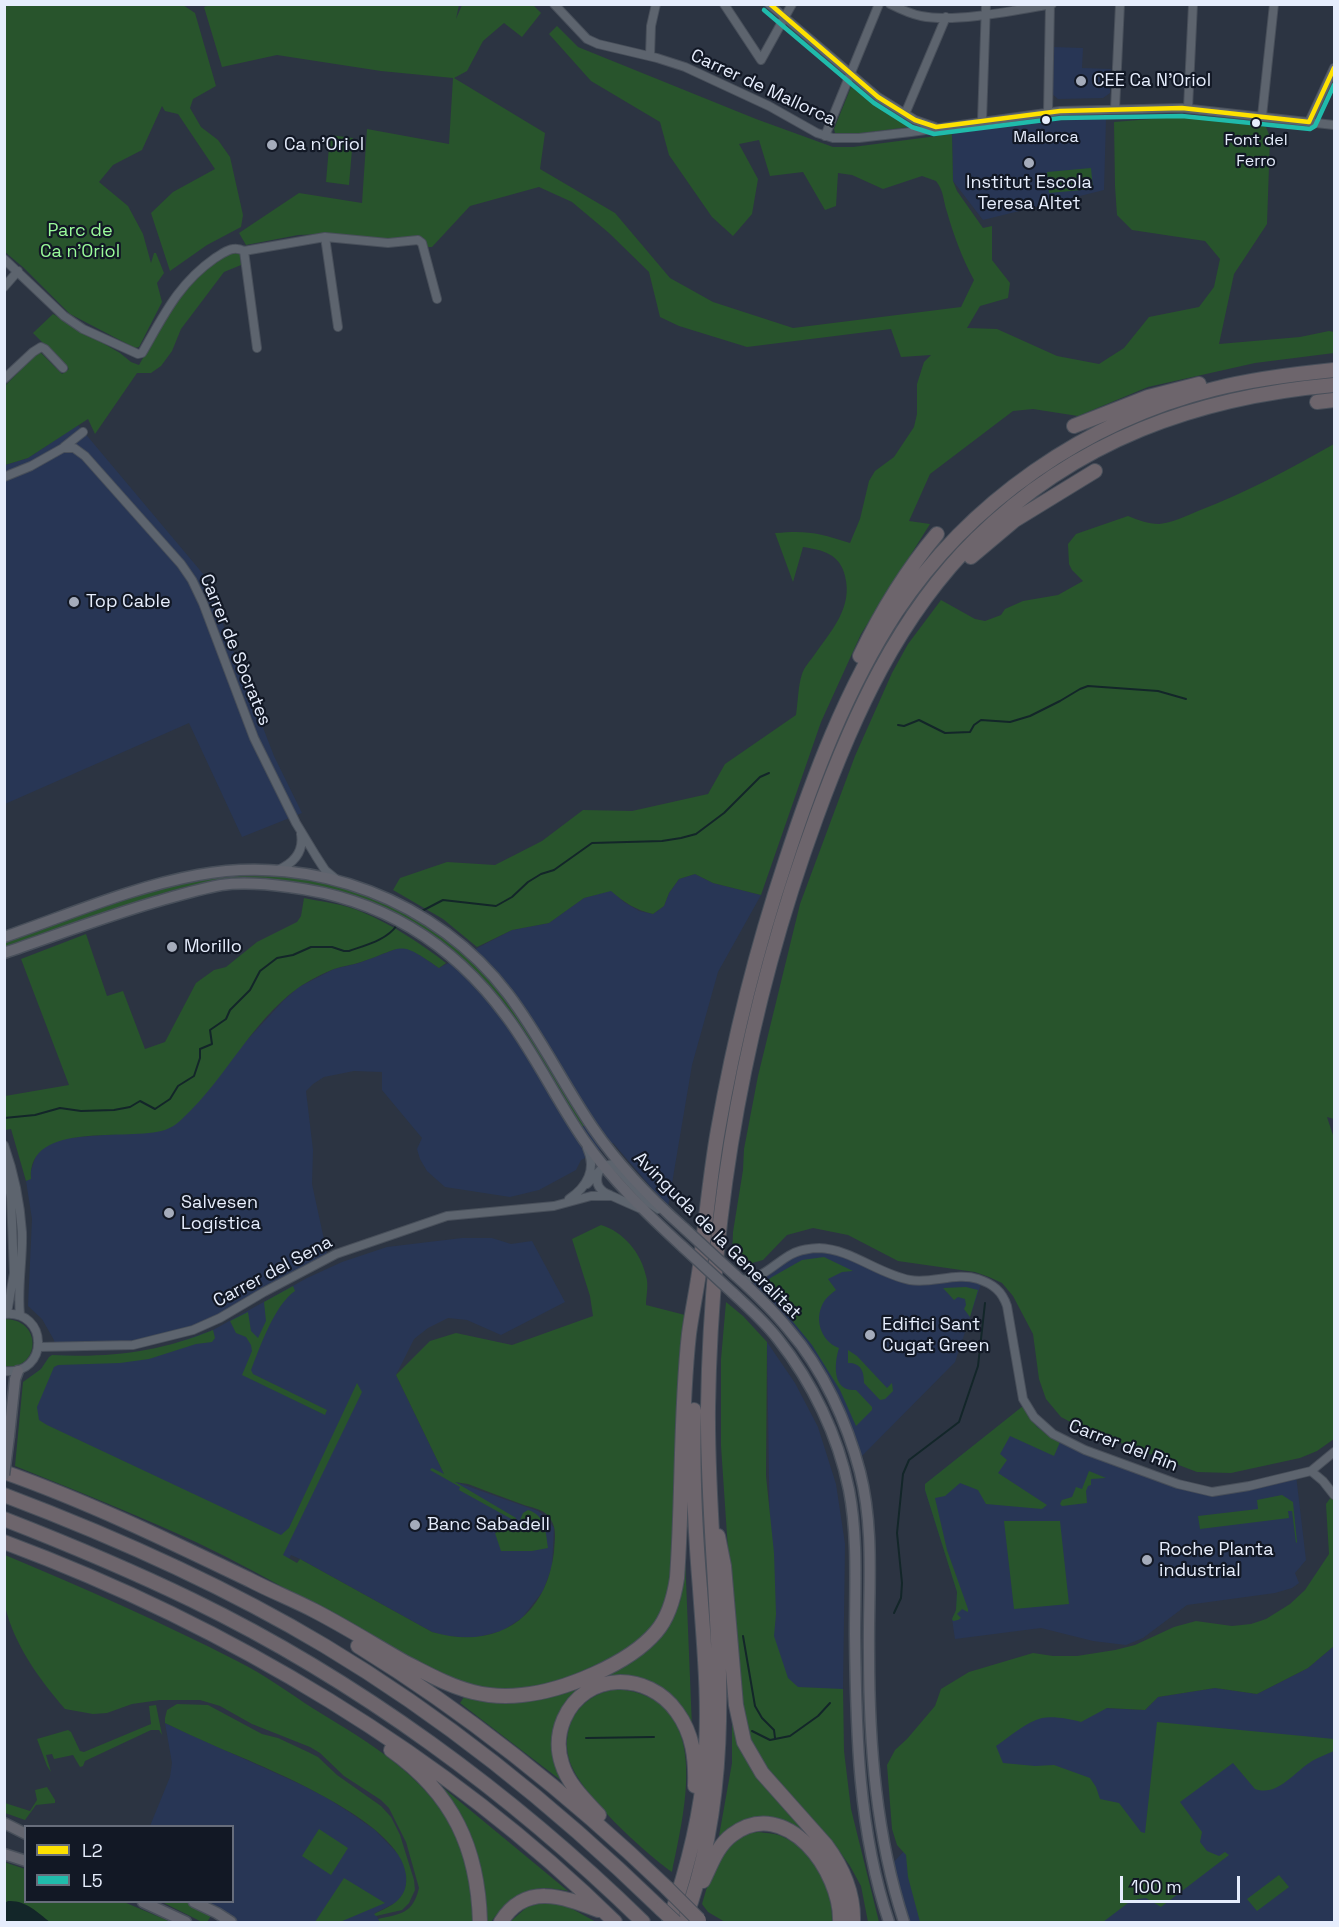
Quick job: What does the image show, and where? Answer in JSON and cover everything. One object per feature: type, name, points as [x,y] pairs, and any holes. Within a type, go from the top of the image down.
[{"type":"highway","points":[[4,1473],[77,1499],[126,1520],[315,1611],[445,1683],[474,1692],[505,1696],[554,1689],[629,1655],[645,1643],[666,1617],[674,1596],[678,1568],[689,1334],[718,1132],[733,1052],[752,973],[794,833],[843,709],[872,651],[910,592],[959,535],[1010,489],[1068,450],[1129,418],[1187,396],[1269,377],[1335,370]]},
{"type":"highway","points":[[1074,426],[1169,391],[1239,376],[1269,377]]},
{"type":"highway","points":[[684,1923],[711,1820],[720,1736],[719,1656],[709,1490],[709,1366],[718,1243],[732,1138],[754,1022],[789,896],[827,787],[869,688],[903,631],[935,584],[976,538],[1006,511],[1038,486],[1090,453],[1144,427],[1208,405],[1255,394],[1335,385]]},
{"type":"highway","points":[[1317,402],[1335,400]]},
{"type":"highway","points":[[903,631],[954,574],[998,532],[1095,471]]},
{"type":"highway","points":[[843,709],[849,682],[884,610],[901,581],[937,534]]},
{"type":"highway","points":[[669,1923],[684,1880],[701,1802],[707,1723],[694,1467],[694,1366],[700,1270]]},
{"type":"highway","points":[[709,1490],[724,1566],[733,1686],[744,1742],[762,1773],[840,1861],[854,1889],[860,1923]]},
{"type":"highway","points":[[4,1495],[137,1548],[238,1598],[326,1647],[398,1693],[505,1771],[609,1859],[675,1923]]},
{"type":"highway","points":[[4,1519],[87,1552],[193,1600],[281,1648],[369,1702],[502,1797],[580,1863],[643,1923]]},
{"type":"highway","points":[[4,1542],[74,1568],[155,1605],[205,1630],[364,1721],[450,1780],[500,1820],[615,1923]]},
{"type":"highway","points":[[248,1580],[358,1645],[439,1699],[546,1779],[625,1847],[701,1921]]},
{"type":"highway","points":[[625,1847],[578,1792],[562,1764],[559,1738],[566,1715],[574,1703],[596,1686],[620,1681],[644,1686],[656,1692],[676,1711],[693,1747],[694,1801],[684,1880]]},
{"type":"highway","points":[[307,1688],[394,1752],[413,1768],[443,1800],[462,1833],[472,1860],[480,1923]]},
{"type":"highway","points":[[690,1905],[721,1846],[731,1836],[743,1828],[756,1825],[776,1826],[795,1834],[820,1859],[833,1883],[840,1923]]},
{"type":"highway","points":[[826,1845],[841,1867],[849,1888],[853,1923]]},
{"type":"highway","points":[[501,1923],[513,1908],[536,1896],[556,1897],[605,1912]]},
{"type":"street","name":"Carrer de Mallorca","points":[[554,4],[587,39],[685,67],[769,106],[791,120],[825,136],[859,138],[1048,112],[1115,109],[1188,108],[1335,125]]},
{"type":"street","points":[[650,56],[651,26],[656,4]]},
{"type":"street","points":[[724,4],[761,60],[792,4]]},
{"type":"street","points":[[769,4],[878,98],[905,114],[936,127]]},
{"type":"street","points":[[825,136],[879,4]]},
{"type":"street","points":[[890,4],[921,16],[946,17],[1050,5],[1048,112]]},
{"type":"street","points":[[982,121],[987,4]]},
{"type":"street","points":[[1115,109],[1120,4]]},
{"type":"street","points":[[1188,108],[1193,4]]},
{"type":"street","points":[[1262,117],[1274,4]]},
{"type":"street","points":[[905,114],[946,17]]},
{"type":"street","points":[[1309,122],[1335,68]]},
{"type":"street","points":[[325,237],[338,327]]},
{"type":"street","points":[[135,362],[170,303],[194,274],[228,250],[244,251],[325,237],[388,243],[418,240],[422,243],[436,299]]},
{"type":"street","points":[[244,251],[257,348]]},
{"type":"street","points":[[4,259],[74,323],[132,352],[142,353]]},
{"type":"street","points":[[4,287],[18,271]]},
{"type":"street","points":[[7,373],[41,347],[63,368]]},
{"type":"street","points":[[4,477],[31,466],[63,448],[82,432]]},
{"type":"street","name":"Carrer de Sòcrates","points":[[63,448],[74,448],[85,456],[181,564],[192,580],[203,603],[254,738],[300,829],[320,863],[337,880]]},
{"type":"street","points":[[276,871],[296,858],[302,844],[300,829]]},
{"type":"street","name":"Avinguda de la Generalitat","points":[[4,937],[143,888],[197,875],[239,870],[276,871],[304,873],[372,891],[430,922],[464,946],[488,970],[508,994],[614,1157],[665,1212],[757,1296],[790,1331],[819,1374],[844,1425],[859,1471],[870,1538],[870,1716],[877,1801],[891,1880],[904,1923]]},
{"type":"street","name":"Avinguda de la Generalitat","points":[[4,953],[124,911],[222,885],[267,884],[319,890],[386,913],[416,929],[452,956],[489,994],[508,1018],[601,1170],[734,1293],[778,1338],[807,1381],[821,1408],[837,1448],[849,1489],[855,1551],[855,1694],[858,1750],[874,1866],[889,1923]]},
{"type":"street","points":[[584,1140],[590,1154],[591,1164],[587,1184]]},
{"type":"street","points":[[4,1145],[13,1172],[21,1221],[18,1298],[20,1316]]},
{"type":"street","points":[[612,1196],[603,1192],[596,1182],[601,1170],[613,1164],[649,1203],[665,1212]]},
{"type":"street","points":[[4,1166],[11,1197],[14,1273],[6,1314],[20,1316],[29,1321],[36,1328],[39,1338],[39,1347],[33,1361],[18,1371],[4,1371]]},
{"type":"street","name":"Carrer del Sena","points":[[554,1206],[580,1191],[601,1170]]},
{"type":"street","name":"Carrer del Sena","points":[[39,1347],[133,1345],[170,1337],[220,1318],[336,1254],[447,1216],[554,1206],[591,1196],[612,1196],[636,1206],[668,1233]]},
{"type":"street","name":"Carrer del Rin","points":[[737,1277],[744,1280],[755,1277],[793,1253],[818,1248],[837,1251],[882,1272],[912,1281],[961,1277],[976,1279],[992,1285],[1004,1297],[1023,1399],[1034,1417],[1053,1434],[1085,1450],[1178,1484],[1212,1492],[1249,1486],[1311,1471]]},
{"type":"street","points":[[755,1277],[753,1282],[757,1296]]},
{"type":"street","points":[[4,1473],[18,1371]]},
{"type":"street","points":[[1335,1452],[1311,1471],[1335,1495]]},
{"type":"street","points":[[4,1823],[24,1833]]},
{"type":"street","points":[[5,1855],[24,1860]]},
{"type":"street","points":[[145,1903],[186,1923]]},
{"type":"street","points":[[196,1903],[217,1912],[231,1923]]},
{"type":"shaded area","name":"CEE Ca N'Oriol","points":[[1053,47],[1083,48],[1082,68],[1111,69],[1110,93],[1103,98],[1058,99],[1051,93]]},
{"type":"shaded area","name":"Institut Escola Teresa Altet","points":[[1106,119],[1104,190],[983,220],[953,181],[952,134],[1047,121]]},
{"type":"shaded area","points":[[78,425],[204,575],[274,756],[302,813],[242,837],[189,723],[5,804],[5,465],[28,458]]},
{"type":"shaded area","points":[[695,874],[713,883],[761,895],[718,972],[692,1065],[668,1207],[613,1143],[581,1160],[576,1170],[539,1190],[510,1197],[445,1187],[427,1171],[420,1159],[417,1149],[422,1138],[382,1090],[382,1072],[354,1071],[324,1077],[306,1091],[313,1150],[312,1184],[328,1258],[193,1330],[133,1345],[55,1347],[54,1340],[42,1319],[28,1306],[32,1219],[26,1181],[31,1178],[36,1155],[43,1147],[67,1138],[164,1130],[284,1000],[299,987],[334,969],[359,963],[401,947],[411,949],[439,968],[512,930],[549,923],[584,898],[611,890],[624,902],[639,911],[653,914],[664,906],[669,893],[679,879]]},
{"type":"shaded area","points":[[462,1238],[492,1238],[511,1244],[532,1241],[565,1302],[501,1335],[467,1320],[448,1318],[428,1328],[414,1339],[396,1375],[445,1476],[453,1481],[538,1511],[554,1528],[552,1567],[543,1591],[522,1618],[502,1631],[474,1638],[446,1636],[432,1632],[300,1559],[291,1555],[289,1559],[23,1435],[30,1377],[41,1369],[52,1355],[100,1357],[165,1347],[213,1330],[307,1278],[342,1262],[387,1247]]},
{"type":"shaded area","points":[[837,1251],[899,1277],[961,1277],[982,1281],[955,1362],[856,1462],[819,1374],[754,1289],[753,1282],[793,1253]]},
{"type":"shaded area","points":[[767,1342],[795,1383],[818,1427],[836,1484],[845,1544],[843,1689],[772,1689]]},
{"type":"shaded area","points":[[1026,1404],[1053,1434],[1085,1450],[1212,1492],[1296,1475],[1306,1560],[1295,1573],[1299,1583],[1292,1588],[1275,1593],[1187,1605],[1143,1638],[1126,1645],[1093,1641],[1041,1628],[955,1639],[952,1619],[956,1610],[957,1592],[925,1484]]},
{"type":"shaded area","points":[[1334,1646],[1334,1922],[904,1922],[889,1867],[928,1826],[990,1744],[1042,1713],[1102,1708],[1145,1710],[1158,1697],[1215,1688],[1257,1694],[1308,1668]]},
{"type":"shaded area","points":[[165,1723],[327,1798],[375,1830],[400,1856],[407,1878],[405,1891],[397,1902],[375,1913],[380,1922],[231,1922],[196,1903],[234,1903],[234,1825],[150,1825],[170,1777],[172,1763]]},
{"type":"shaded area","points":[[8,1901],[26,1905],[50,1922],[5,1922],[5,1903]]},
{"type":"green space","points":[[213,4],[459,5],[456,19],[462,5],[533,5],[541,13],[522,37],[504,23],[483,41],[467,71],[454,78],[545,133],[540,169],[615,213],[670,278],[713,302],[793,328],[961,307],[974,280],[959,247],[942,192],[936,181],[922,176],[883,189],[852,175],[838,173],[836,206],[825,210],[803,172],[770,176],[759,140],[739,144],[758,179],[752,214],[733,236],[712,217],[669,155],[660,122],[591,81],[549,34],[557,26],[578,47],[756,119],[833,147],[853,147],[952,134],[953,181],[957,191],[983,228],[992,226],[992,260],[1010,283],[1008,298],[980,306],[967,328],[997,329],[1057,356],[1099,364],[1124,348],[1149,317],[1199,307],[1214,287],[1220,259],[1205,241],[1132,230],[1117,215],[1114,122],[1188,116],[1266,127],[1270,137],[1267,224],[1234,274],[1219,344],[1300,337],[1329,331],[1334,332],[1334,353],[1255,363],[1148,387],[1078,416],[1033,409],[1013,411],[930,474],[909,521],[930,524],[861,634],[821,722],[761,895],[713,883],[695,874],[679,879],[669,893],[664,906],[653,914],[630,905],[611,891],[584,898],[549,923],[512,930],[477,947],[443,919],[393,890],[400,878],[447,862],[495,865],[542,841],[583,810],[632,811],[708,794],[725,764],[796,715],[803,671],[839,618],[844,608],[847,587],[843,569],[835,558],[830,554],[803,547],[793,582],[775,533],[813,533],[850,543],[860,519],[869,481],[875,471],[894,457],[914,427],[917,414],[917,384],[924,362],[931,355],[901,357],[891,329],[747,347],[679,326],[660,317],[649,272],[609,233],[572,202],[539,187],[470,206],[432,247],[425,247],[412,237],[388,239],[325,234],[298,235],[246,245],[239,233],[299,193],[362,203],[367,129],[449,144],[453,78],[381,71],[277,55],[222,67],[204,7]]},
{"type":"green space","name":"Parc de Ca n'Oriol","points":[[5,5],[183,5],[195,13],[216,86],[193,99],[190,108],[201,127],[218,140],[230,157],[243,215],[241,227],[207,245],[170,271],[151,213],[173,192],[215,169],[178,114],[165,111],[162,106],[142,150],[113,165],[99,182],[128,206],[143,234],[151,263],[156,253],[164,273],[157,283],[162,302],[139,347],[135,348],[70,314],[5,252]]},
{"type":"green space","points":[[851,87],[855,87],[909,127],[853,134],[835,133],[834,129]]},
{"type":"green space","points":[[330,135],[353,138],[349,185],[326,182]]},
{"type":"green space","points":[[1091,168],[1093,189],[1049,193],[1047,172]]},
{"type":"green space","points":[[237,252],[240,255],[241,265],[224,272],[181,329],[172,351],[161,366],[151,373],[137,373],[95,434],[88,419],[28,458],[5,465],[5,386],[39,351],[62,374],[69,369],[33,333],[53,314],[139,365],[172,308],[191,283],[221,258]]},
{"type":"green space","points":[[1334,444],[1334,1119],[1327,1117],[1334,1138],[1334,1439],[1317,1451],[1300,1458],[1231,1473],[1197,1472],[1082,1428],[1061,1417],[1046,1399],[1039,1379],[1033,1334],[1013,1296],[1002,1283],[989,1277],[975,1272],[898,1261],[848,1235],[813,1228],[787,1235],[763,1260],[745,1265],[732,1258],[733,1232],[744,1149],[758,1076],[800,904],[855,756],[892,673],[908,644],[941,600],[975,619],[985,621],[1001,615],[1005,609],[1023,601],[1058,595],[1083,581],[1069,564],[1068,544],[1076,534],[1128,516],[1155,524],[1174,521],[1250,488]]},
{"type":"green space","points":[[230,875],[286,875],[325,881],[383,902],[437,933],[462,953],[505,998],[537,1044],[586,1124],[581,1128],[497,998],[459,957],[426,931],[389,911],[351,895],[311,885],[269,880],[227,881],[185,887],[5,948],[5,942],[138,895],[183,882]]},
{"type":"green space","points":[[304,898],[348,907],[373,917],[406,935],[446,963],[439,968],[408,949],[401,948],[316,977],[298,988],[266,1017],[199,1102],[175,1125],[165,1130],[149,1133],[83,1136],[62,1140],[45,1148],[34,1160],[31,1179],[26,1181],[11,1129],[5,1130],[5,1096],[69,1085],[21,959],[86,934],[107,996],[123,991],[145,1049],[165,1042],[196,983],[214,970],[226,967],[257,942],[297,922],[301,916]]},
{"type":"green space","points":[[601,1225],[624,1238],[640,1259],[647,1279],[646,1305],[685,1315],[670,1583],[663,1609],[648,1632],[604,1661],[568,1677],[517,1690],[492,1689],[456,1680],[427,1667],[196,1542],[15,1466],[23,1382],[41,1369],[49,1357],[52,1355],[74,1356],[134,1352],[173,1344],[213,1330],[215,1338],[212,1342],[196,1344],[149,1359],[54,1367],[37,1407],[39,1420],[281,1535],[289,1528],[357,1383],[362,1392],[283,1555],[297,1563],[300,1559],[432,1632],[455,1637],[477,1637],[497,1632],[514,1624],[529,1611],[541,1595],[549,1575],[554,1552],[555,1531],[552,1522],[540,1510],[468,1484],[455,1482],[516,1518],[515,1521],[459,1490],[460,1487],[430,1470],[432,1468],[444,1474],[396,1375],[430,1341],[456,1333],[512,1345],[593,1316],[590,1296],[572,1239]]},
{"type":"green space","points":[[824,1257],[853,1271],[842,1272],[828,1279],[836,1290],[821,1307],[819,1321],[827,1340],[839,1348],[836,1369],[839,1382],[843,1387],[856,1390],[872,1407],[872,1410],[856,1426],[840,1390],[812,1345],[767,1290],[768,1280],[772,1277],[802,1260]]},
{"type":"green space","points":[[293,1286],[295,1291],[275,1316],[251,1370],[253,1374],[327,1410],[325,1415],[242,1375],[252,1351],[251,1345],[246,1337],[236,1333],[230,1321],[248,1312],[251,1331],[258,1338],[266,1321],[264,1302]]},
{"type":"green space","points":[[966,1287],[978,1290],[970,1317],[964,1309],[965,1299],[958,1297],[954,1300],[943,1288]]},
{"type":"green space","points":[[726,1302],[743,1316],[767,1342],[766,1476],[774,1553],[776,1614],[774,1636],[788,1678],[798,1687],[843,1689],[844,1751],[851,1809],[879,1922],[868,1922],[861,1886],[832,1841],[767,1773],[754,1749],[744,1722],[733,1624],[721,1446],[721,1359]]},
{"type":"green space","points":[[4,1319],[17,1321],[26,1327],[31,1335],[33,1345],[30,1354],[25,1361],[16,1366],[5,1366]]},
{"type":"green space","points":[[848,1350],[857,1356],[887,1388],[892,1383],[893,1391],[885,1399],[880,1400],[864,1383],[859,1366],[848,1363]]},
{"type":"green space","points":[[1023,1406],[1037,1427],[1060,1442],[1054,1456],[1010,1436],[1000,1454],[1007,1460],[998,1473],[1047,1505],[1042,1509],[986,1504],[978,1490],[960,1483],[945,1496],[935,1498],[947,1550],[968,1609],[968,1612],[962,1609],[957,1614],[961,1618],[953,1621],[957,1592],[925,1484]]},
{"type":"green space","points":[[1089,1471],[1106,1478],[1091,1479],[1091,1485],[1086,1491],[1087,1503],[1062,1506],[1060,1504],[1062,1500],[1072,1497],[1076,1487],[1082,1489]]},
{"type":"green space","points":[[1334,1493],[1334,1646],[1308,1668],[1257,1694],[1215,1688],[1158,1697],[1145,1710],[1107,1708],[1081,1722],[1062,1718],[1042,1718],[1024,1726],[996,1746],[1003,1763],[1054,1765],[1090,1778],[1100,1799],[1119,1803],[1141,1832],[1145,1833],[1157,1722],[1334,1739],[1334,1751],[1312,1761],[1278,1787],[1263,1791],[1255,1789],[1233,1763],[1180,1802],[1202,1832],[1200,1842],[1207,1851],[1219,1856],[1225,1852],[1229,1855],[1161,1907],[1146,1898],[1138,1899],[1128,1903],[1103,1922],[920,1922],[908,1877],[906,1855],[897,1845],[892,1829],[887,1765],[895,1750],[935,1706],[941,1689],[969,1672],[1033,1653],[1077,1656],[1135,1645],[1174,1627],[1196,1621],[1232,1626],[1251,1624],[1266,1619],[1290,1604],[1305,1590],[1329,1554],[1326,1504]]},
{"type":"green space","points":[[1282,1495],[1293,1502],[1296,1543],[1292,1511],[1288,1511],[1289,1518],[1200,1529],[1198,1516],[1258,1509],[1257,1500]]},
{"type":"green space","points":[[528,1510],[534,1512],[541,1520],[548,1548],[532,1551],[501,1551],[495,1533],[513,1523],[518,1525],[523,1513]]},
{"type":"green space","points":[[1004,1521],[1060,1521],[1069,1604],[1014,1609]]},
{"type":"green space","points":[[5,1555],[122,1606],[247,1666],[360,1738],[404,1770],[430,1796],[457,1839],[470,1888],[472,1922],[380,1922],[378,1919],[393,1916],[409,1908],[419,1888],[406,1842],[389,1808],[381,1800],[344,1776],[320,1753],[310,1747],[252,1724],[220,1706],[200,1700],[160,1700],[132,1704],[107,1713],[93,1714],[65,1709],[29,1661],[9,1620],[3,1594]]},
{"type":"green space","points":[[685,1556],[692,1727],[676,1699],[656,1685],[625,1675],[596,1680],[567,1702],[560,1711],[553,1732],[554,1753],[567,1785],[460,1703],[464,1697],[488,1702],[526,1702],[575,1686],[632,1659],[652,1645],[680,1602]]},
{"type":"green space","points":[[617,1689],[648,1697],[668,1712],[680,1734],[686,1760],[686,1788],[683,1818],[672,1872],[630,1837],[600,1806],[587,1791],[570,1762],[567,1740],[571,1723],[577,1712],[591,1698]]},
{"type":"green space","points":[[177,1704],[208,1705],[262,1734],[278,1738],[318,1757],[337,1775],[381,1806],[391,1817],[400,1835],[414,1880],[415,1890],[409,1903],[402,1910],[376,1916],[374,1914],[398,1900],[404,1892],[406,1882],[406,1875],[398,1854],[381,1834],[326,1797],[165,1723],[167,1710]]},
{"type":"green space","points":[[156,1705],[162,1735],[159,1730],[151,1730],[85,1761],[80,1767],[73,1755],[54,1759],[52,1754],[46,1755],[51,1772],[47,1766],[37,1739],[68,1730],[80,1751],[84,1752],[151,1724],[149,1706]]},
{"type":"green space","points":[[732,1722],[736,1735],[822,1845],[844,1884],[847,1922],[844,1922],[846,1910],[833,1868],[809,1838],[760,1819],[740,1823],[719,1836],[732,1763]]},
{"type":"green space","points":[[441,1786],[568,1891],[544,1888],[528,1891],[507,1904],[491,1922],[485,1922],[483,1883],[475,1850],[461,1819]]},
{"type":"green space","points":[[47,1787],[55,1803],[36,1805],[25,1820],[5,1813],[5,1803],[30,1811],[37,1800],[35,1790]]},
{"type":"green space","points":[[319,1829],[348,1848],[331,1875],[302,1856]]},
{"type":"green space","points":[[758,1832],[781,1836],[793,1842],[812,1860],[820,1872],[829,1896],[832,1922],[725,1922],[708,1912],[702,1904],[711,1875],[721,1856],[734,1840],[745,1834]]},
{"type":"green space","points":[[4,1862],[24,1869],[24,1903],[126,1903],[171,1922],[5,1922]]},
{"type":"green space","points":[[1279,1875],[1289,1887],[1257,1911],[1247,1899]]},
{"type":"green space","points":[[344,1878],[385,1903],[340,1922],[315,1922]]},
{"type":"green space","points":[[545,1902],[567,1906],[596,1922],[510,1922],[527,1907]]},
{"type":"green space","points":[[164,1903],[191,1903],[213,1913],[207,1922],[202,1922]]},
{"type":"waterway","points":[[898,725],[904,726],[919,720],[945,733],[970,732],[981,720],[1010,722],[1030,716],[1088,686],[1158,691],[1186,699]]},
{"type":"waterway","points":[[420,912],[443,900],[496,906],[512,897],[528,882],[541,874],[554,870],[592,843],[662,841],[696,834],[724,813],[760,777],[769,773]]},
{"type":"waterway","points":[[4,1118],[35,1115],[60,1108],[81,1111],[114,1110],[130,1107],[140,1101],[155,1109],[170,1099],[178,1086],[194,1076],[200,1058],[200,1049],[212,1044],[210,1030],[226,1019],[230,1010],[250,990],[260,971],[277,958],[293,955],[311,947],[332,947],[349,951],[388,935],[397,925]]},
{"type":"waterway","points":[[894,1613],[901,1598],[902,1583],[897,1533],[903,1474],[909,1460],[959,1422],[978,1366],[985,1303]]},
{"type":"waterway","points":[[743,1636],[755,1706],[762,1718],[774,1730],[775,1738]]},
{"type":"waterway","points":[[752,1731],[770,1740],[790,1736],[818,1716],[830,1703]]},
{"type":"waterway","points":[[586,1738],[654,1737]]},
{"type":"transit line","name":"L2","points":[[770,4],[878,97],[915,120],[936,127],[1060,111],[1182,108],[1309,122],[1334,68]]},
{"type":"transit line","name":"L5","points":[[764,10],[874,103],[912,127],[934,134],[1061,118],[1182,116],[1310,129],[1315,126],[1334,85]]},
{"type":"place","name":"CEE Ca N'Oriol","points":[[1081,81]]},
{"type":"place","name":"Mallorca","points":[[1046,120]]},
{"type":"place","name":"Font del Ferro","points":[[1256,123]]},
{"type":"place","name":"Ca n'Oriol","points":[[272,145]]},
{"type":"place","name":"Institut Escola Teresa Altet","points":[[1029,163]]},
{"type":"place","name":"Top Cable","points":[[74,602]]},
{"type":"place","name":"Morillo","points":[[172,947]]},
{"type":"place","name":"Salvesen Logística","points":[[169,1213]]},
{"type":"place","name":"Edifici Sant Cugat Green","points":[[870,1335]]},
{"type":"place","name":"Banc Sabadell","points":[[415,1525]]},
{"type":"place","name":"Roche Planta industrial","points":[[1147,1560]]}]
